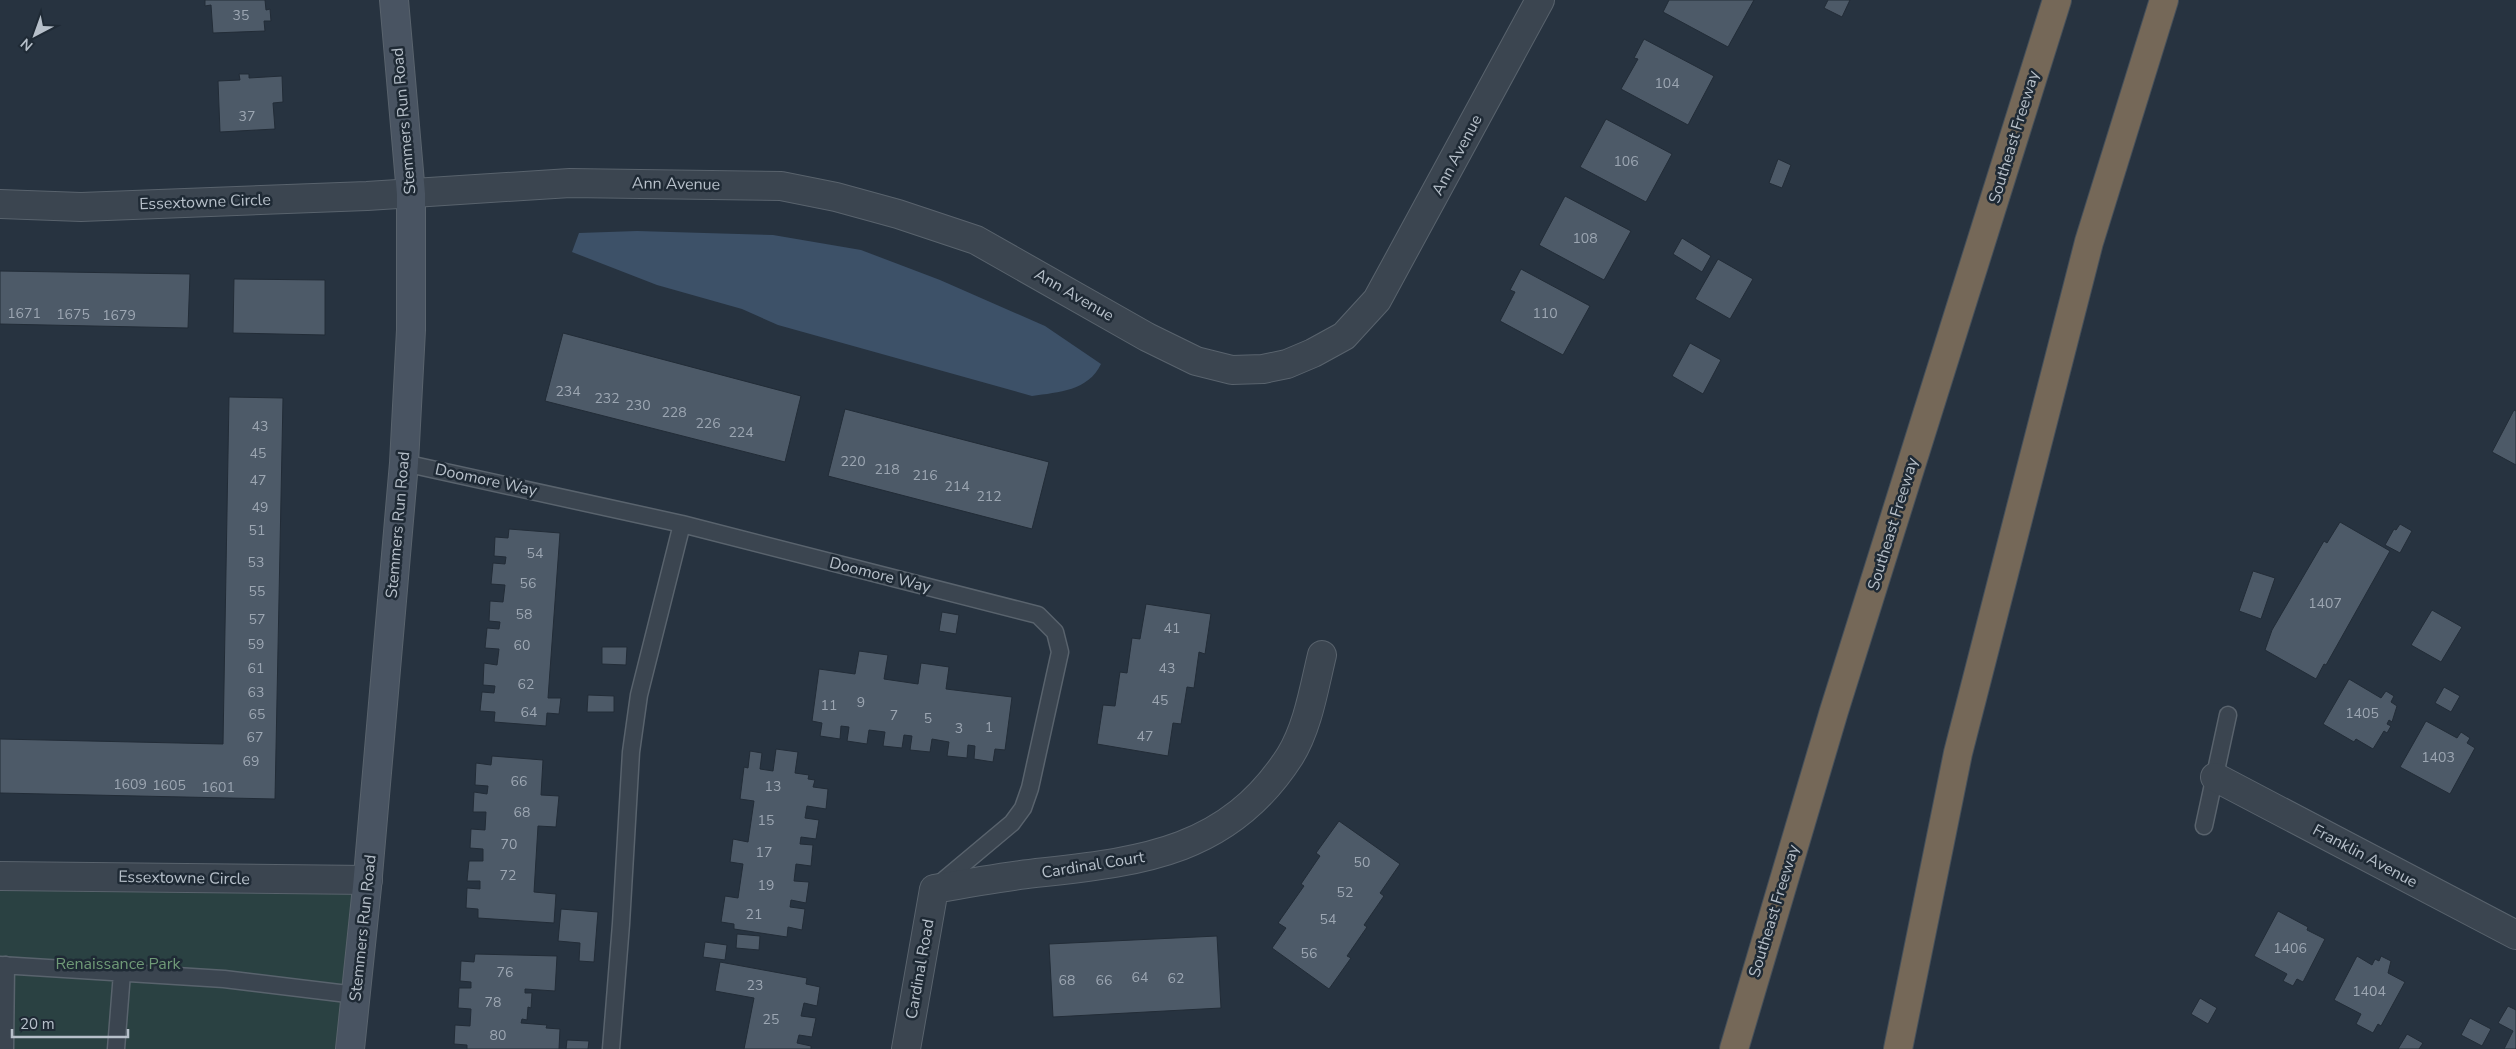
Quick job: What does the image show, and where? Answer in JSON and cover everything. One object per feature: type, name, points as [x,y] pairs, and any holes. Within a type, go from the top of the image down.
[{"type":"highway","name":"Southeast Freeway","points":[[1734,1049],[1834,711],[2057,0]]},
{"type":"highway","points":[[1898,1049],[1961,743],[2089,242],[2164,0]]},
{"type":"street","name":"Stemmers Run Road","points":[[350,1049],[368,880],[404,463],[411,330],[411,194],[394,0]]},
{"type":"street","name":"Ann Avenue","points":[[411,194],[570,184],[686,184],[781,186],[836,197],[898,214],[976,240],[1147,337],[1196,361],[1232,370],[1264,369],[1287,364],[1344,336],[1377,300],[1540,0]]},
{"type":"street","name":"Essextowne Circle","points":[[0,204],[81,207],[411,194]]},
{"type":"street","name":"Cardinal Court","points":[[934,889],[1018,876],[1117,865],[1178,848],[1219,828],[1241,812],[1266,786],[1290,755],[1304,723],[1322,655]]},
{"type":"street","name":"Franklin Avenue","points":[[2215,777],[2516,935]]},
{"type":"street","name":"Essextowne Circle","points":[[0,876],[368,880]]},
{"type":"street","name":"Cardinal Road","points":[[906,1049],[934,889]]},
{"type":"lane","name":"Doomore Way","points":[[404,463],[682,524],[1038,615],[1055,632],[1060,652],[1030,788],[1023,808],[1012,823],[934,889]]},
{"type":"lane","points":[[611,1049],[621,924],[631,752],[639,696],[682,524]]},
{"type":"lane","points":[[2204,826],[2228,715]]},
{"type":"lane","points":[[6,1049],[3,965],[224,979],[356,995]]},
{"type":"lane","points":[[116,1049],[122,973]]},
{"type":"green space","name":"Renaissance Park","points":[[0,877],[368,880],[350,1049],[0,1049]]},
{"type":"water","points":[[637,231],[773,235],[861,250],[940,280],[1045,326],[1101,364],[1089,380],[1081,385],[1072,389],[1032,396],[778,325],[742,309],[657,285],[572,252],[579,233]]},
{"type":"building","points":[[205,0],[265,0],[266,10],[270,9],[271,21],[264,21],[265,31],[213,33],[211,5],[205,6]]},
{"type":"building","points":[[1669,0],[1754,0],[1728,47],[1663,12]]},
{"type":"building","points":[[1828,0],[1850,0],[1842,17],[1824,8]]},
{"type":"building","points":[[1644,39],[1714,76],[1688,125],[1621,89],[1638,59],[1634,58]]},
{"type":"building","points":[[239,74],[249,74],[249,78],[282,76],[283,102],[273,103],[275,129],[220,132],[218,81],[240,80]]},
{"type":"building","points":[[1606,119],[1672,154],[1646,202],[1580,167]]},
{"type":"building","points":[[1778,159],[1791,165],[1782,188],[1769,183]]},
{"type":"building","points":[[1565,196],[1631,231],[1604,280],[1539,245]]},
{"type":"building","points":[[1682,238],[1711,256],[1702,272],[1673,254]]},
{"type":"building","points":[[1718,259],[1753,279],[1730,319],[1695,299]]},
{"type":"building","points":[[1521,269],[1590,306],[1563,355],[1500,321],[1515,292],[1510,290]]},
{"type":"building","points":[[0,271],[190,274],[188,328],[0,324]]},
{"type":"building","points":[[234,279],[325,280],[325,335],[233,333]]},
{"type":"building","points":[[563,333],[801,396],[785,462],[545,401]]},
{"type":"building","points":[[1690,343],[1721,360],[1703,394],[1672,376]]},
{"type":"building","points":[[229,397],[283,398],[275,799],[0,793],[0,739],[223,744]]},
{"type":"building","points":[[845,409],[1049,462],[1032,529],[828,476]]},
{"type":"building","points":[[2514,410],[2516,411],[2516,465],[2492,452]]},
{"type":"building","points":[[2340,522],[2390,551],[2326,665],[2324,664],[2316,679],[2265,650],[2272,630],[2324,541],[2327,543]]},
{"type":"building","points":[[2400,524],[2412,531],[2400,553],[2385,545],[2394,529],[2396,530]]},
{"type":"building","points":[[509,529],[560,533],[548,698],[561,698],[559,714],[547,713],[546,726],[494,722],[495,712],[480,711],[482,692],[494,693],[495,686],[483,685],[484,663],[497,665],[499,649],[485,648],[487,628],[499,629],[500,622],[489,621],[490,601],[503,602],[505,585],[491,584],[493,563],[505,564],[506,557],[494,556],[495,537],[508,538]]},
{"type":"building","points":[[2253,571],[2275,578],[2261,619],[2239,611]]},
{"type":"building","points":[[1146,604],[1211,614],[1205,654],[1199,652],[1194,688],[1187,687],[1181,724],[1173,723],[1168,756],[1097,744],[1103,705],[1115,706],[1120,672],[1127,673],[1132,638],[1140,639]]},
{"type":"building","points":[[2432,610],[2462,627],[2441,662],[2411,645]]},
{"type":"building","points":[[942,612],[959,615],[956,634],[939,631]]},
{"type":"building","points":[[602,647],[627,647],[626,665],[602,664]]},
{"type":"building","points":[[859,651],[888,655],[884,679],[918,684],[921,663],[949,667],[946,689],[1012,697],[1005,750],[995,749],[993,762],[974,759],[975,746],[968,745],[967,758],[947,756],[949,742],[932,739],[930,752],[910,750],[912,736],[904,735],[902,748],[883,746],[885,732],[869,730],[867,744],[847,741],[849,727],[841,726],[840,739],[820,736],[822,723],[812,721],[819,669],[855,674]]},
{"type":"building","points":[[2349,679],[2381,698],[2386,691],[2394,696],[2391,702],[2397,706],[2392,722],[2389,720],[2387,724],[2391,726],[2387,733],[2384,731],[2373,749],[2356,739],[2354,742],[2323,724]]},
{"type":"building","points":[[2444,687],[2460,696],[2451,712],[2435,703]]},
{"type":"building","points":[[588,695],[614,696],[614,712],[587,712]]},
{"type":"building","points":[[2426,721],[2457,738],[2461,732],[2470,738],[2467,743],[2475,748],[2450,794],[2400,767]]},
{"type":"building","points":[[776,749],[798,752],[795,773],[809,775],[808,779],[815,780],[813,787],[828,789],[826,809],[807,806],[805,818],[819,820],[816,839],[801,837],[800,844],[813,845],[811,866],[796,864],[794,881],[809,882],[806,903],[791,900],[790,907],[805,909],[802,930],[788,927],[787,937],[734,929],[734,924],[721,922],[725,896],[738,898],[743,864],[730,862],[733,839],[748,842],[754,801],[740,799],[744,767],[748,768],[750,751],[762,753],[760,769],[773,771]]},
{"type":"building","points":[[492,756],[543,760],[541,795],[559,796],[556,827],[538,826],[534,892],[556,894],[554,923],[478,918],[478,909],[466,908],[467,888],[480,889],[480,881],[467,881],[469,861],[483,861],[483,849],[470,848],[471,829],[485,830],[486,812],[473,812],[474,792],[487,794],[488,786],[475,785],[476,763],[491,765]]},
{"type":"building","points":[[1339,821],[1400,864],[1380,893],[1384,896],[1364,925],[1367,927],[1347,956],[1351,958],[1329,989],[1272,948],[1286,928],[1278,923],[1304,886],[1301,884],[1320,856],[1316,853]]},
{"type":"building","points":[[561,909],[598,912],[594,962],[579,961],[580,943],[558,941]]},
{"type":"building","points":[[2278,911],[2308,927],[2307,930],[2325,939],[2303,982],[2297,979],[2293,986],[2283,981],[2287,974],[2254,956]]},
{"type":"building","points":[[737,934],[760,936],[759,950],[736,948]]},
{"type":"building","points":[[1217,936],[1221,1008],[1053,1017],[1049,944]]},
{"type":"building","points":[[705,942],[727,945],[725,960],[703,957]]},
{"type":"building","points":[[475,954],[557,956],[555,991],[525,989],[525,993],[532,993],[531,1008],[528,1007],[527,1020],[522,1019],[521,1023],[547,1025],[546,1028],[560,1029],[559,1049],[467,1049],[467,1045],[454,1044],[455,1025],[470,1026],[471,1009],[458,1008],[459,988],[471,988],[471,982],[460,981],[461,961],[474,962]]},
{"type":"building","points":[[2357,956],[2372,965],[2375,959],[2379,961],[2381,956],[2391,961],[2388,973],[2405,982],[2381,1026],[2378,1024],[2373,1033],[2356,1024],[2361,1014],[2334,1000]]},
{"type":"building","points":[[720,962],[807,978],[806,984],[820,987],[817,1006],[804,1003],[801,1016],[816,1018],[812,1037],[799,1035],[797,1043],[811,1046],[811,1049],[744,1049],[754,998],[715,991]]},
{"type":"building","points":[[2200,998],[2217,1008],[2208,1024],[2191,1014]]},
{"type":"building","points":[[2508,1006],[2516,1010],[2516,1049],[2504,1049],[2513,1031],[2498,1023]]},
{"type":"building","points":[[2470,1018],[2491,1029],[2482,1046],[2461,1035]]},
{"type":"building","points":[[2407,1034],[2423,1043],[2419,1049],[2398,1049]]},
{"type":"building","points":[[567,1040],[589,1041],[588,1049],[566,1049]]}]
